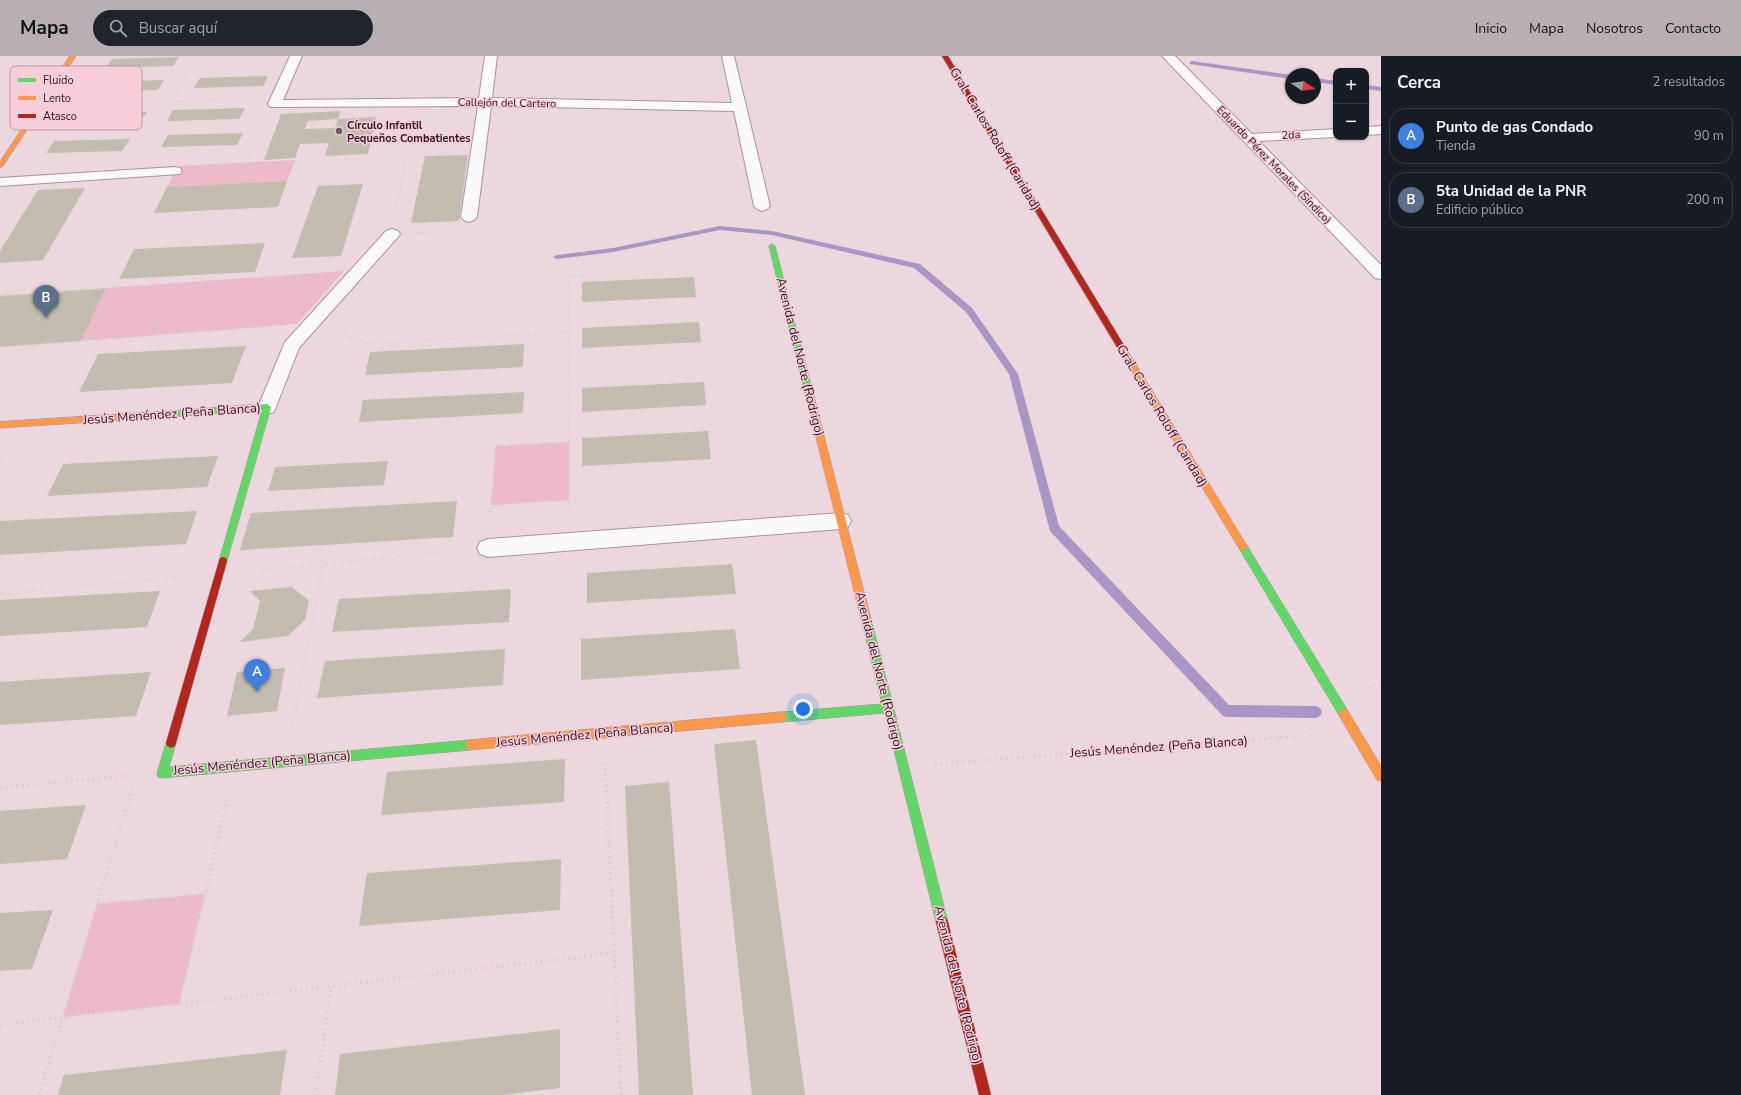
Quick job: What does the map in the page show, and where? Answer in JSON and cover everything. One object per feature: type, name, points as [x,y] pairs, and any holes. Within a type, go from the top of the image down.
[{"type":"street","points":[[66,66],[73,56]]},
{"type":"street","points":[[276,101],[296,56]]},
{"type":"street","points":[[469,217],[491,56]]},
{"type":"street","points":[[728,56],[762,206]]},
{"type":"street","name":"Gral. Carlos Roloff (Caridad)","points":[[945,56],[1381,776]]},
{"type":"street","name":"Eduardo Pérez Morales (Síndico)","points":[[1168,56],[1381,274]]},
{"type":"street","name":"Callejón del Cartero","points":[[276,101],[485,102],[740,108]]},
{"type":"street","points":[[0,166],[24,130]]},
{"type":"street","points":[[1369,131],[1381,130]]},
{"type":"street","name":"2da","points":[[1247,138],[1333,133]]},
{"type":"street","points":[[0,182],[175,171]]},
{"type":"street","points":[[267,407],[291,346],[392,234]]},
{"type":"street","name":"Avenida del Norte (Rodrigo)","points":[[772,246],[986,1095]]},
{"type":"street","name":"Jesús Menéndez (Peña Blanca)","points":[[0,425],[267,407],[162,773],[888,708]]},
{"type":"street","points":[[488,548],[841,521]]},
{"type":"path","points":[[158,129],[197,56]]},
{"type":"path","points":[[172,102],[276,101],[246,166]]},
{"type":"path","points":[[175,171],[478,151]]},
{"type":"path","points":[[406,156],[392,234],[468,230],[469,217]]},
{"type":"path","points":[[569,543],[569,277],[584,276],[584,245]]},
{"type":"path","points":[[0,296],[359,270]]},
{"type":"path","points":[[144,286],[161,303],[153,328],[162,335]]},
{"type":"path","points":[[0,594],[488,548],[496,446],[569,442]]},
{"type":"path","points":[[491,505],[569,500]]},
{"type":"path","points":[[284,761],[324,564]]},
{"type":"path","points":[[1353,732],[1369,686],[1381,686]]},
{"type":"path","name":"Jesús Menéndez (Peña Blanca)","points":[[903,766],[1353,732]]},
{"type":"path","points":[[603,733],[621,1095]]},
{"type":"path","points":[[179,1004],[235,766]]},
{"type":"path","points":[[0,788],[162,773]]},
{"type":"path","points":[[39,1095],[137,775]]},
{"type":"path","points":[[97,904],[205,894]]},
{"type":"path","points":[[0,1025],[614,953]]},
{"type":"path","points":[[316,1095],[331,986]]},
{"type":"shaded area","points":[[295,160],[287,181],[167,187],[178,166]]},
{"type":"shaded area","points":[[344,271],[297,324],[81,341],[106,288]]},
{"type":"shaded area","points":[[569,442],[569,500],[491,505],[496,446]]},
{"type":"shaded area","points":[[205,894],[179,1004],[63,1017],[97,904]]},
{"type":"building","points":[[179,57],[173,66],[107,66],[112,59]]},
{"type":"building","points":[[268,76],[263,86],[194,88],[200,78]]},
{"type":"building","points":[[164,80],[158,90],[142,90],[142,81]]},
{"type":"building","points":[[245,108],[239,119],[167,121],[173,110]]},
{"type":"building","points":[[341,111],[338,119],[376,117],[368,154],[325,156],[329,143],[300,144],[295,158],[264,160],[281,114]],"holes":[[[338,119],[335,128],[305,129],[308,121]]]},
{"type":"building","points":[[142,112],[147,112],[142,119]]},
{"type":"building","points":[[243,133],[237,145],[161,147],[168,135]]},
{"type":"building","points":[[130,139],[122,151],[46,153],[54,141]]},
{"type":"building","points":[[468,155],[459,221],[411,223],[425,156]]},
{"type":"building","points":[[287,181],[278,207],[154,213],[167,187]]},
{"type":"building","points":[[363,184],[341,256],[292,258],[318,186]]},
{"type":"building","points":[[85,188],[43,260],[0,263],[0,251],[38,190]]},
{"type":"building","points":[[265,243],[255,272],[119,279],[134,249]]},
{"type":"building","points":[[694,277],[696,297],[582,302],[582,282]]},
{"type":"building","points":[[106,288],[81,341],[0,347],[0,296]]},
{"type":"building","points":[[699,322],[701,342],[582,348],[582,328]]},
{"type":"building","points":[[524,344],[523,367],[365,375],[370,352]]},
{"type":"building","points":[[246,346],[232,383],[79,392],[98,354]]},
{"type":"building","points":[[704,382],[706,405],[582,412],[582,388]]},
{"type":"building","points":[[524,392],[523,413],[359,422],[363,400]]},
{"type":"building","points":[[708,431],[711,459],[582,466],[582,438]]},
{"type":"building","points":[[218,456],[207,487],[47,496],[63,464]]},
{"type":"building","points":[[388,461],[384,485],[268,491],[275,467]]},
{"type":"building","points":[[457,501],[453,537],[240,550],[251,513]]},
{"type":"building","points":[[197,511],[186,544],[0,555],[0,521]]},
{"type":"building","points":[[732,564],[736,594],[587,603],[587,573]]},
{"type":"building","points":[[292,587],[309,601],[305,620],[288,636],[240,642],[253,629],[260,601],[250,591]]},
{"type":"building","points":[[511,589],[509,622],[332,632],[339,599]]},
{"type":"building","points":[[160,591],[147,627],[0,636],[0,600]]},
{"type":"building","points":[[735,629],[740,669],[581,680],[581,639]]},
{"type":"building","points":[[505,649],[503,685],[317,698],[325,661]]},
{"type":"building","points":[[285,668],[277,711],[227,716],[237,672]]},
{"type":"building","points":[[151,672],[136,716],[0,725],[0,682]]},
{"type":"building","points":[[756,740],[805,1095],[752,1095],[714,744]]},
{"type":"building","points":[[565,759],[564,802],[381,815],[387,772]]},
{"type":"building","points":[[669,782],[693,1095],[639,1095],[625,786]]},
{"type":"building","points":[[86,805],[67,859],[0,864],[0,811]]},
{"type":"building","points":[[561,859],[560,910],[359,926],[367,873]]},
{"type":"building","points":[[53,910],[32,969],[0,971],[0,913]]},
{"type":"building","points":[[560,1029],[560,1088],[502,1095],[335,1095],[340,1054]]},
{"type":"building","points":[[287,1050],[280,1095],[58,1095],[64,1075]]},
{"type":"waterway","points":[[1192,63],[1285,76]]},
{"type":"waterway","points":[[1321,81],[1333,83]]},
{"type":"waterway","points":[[1369,87],[1381,89]]},
{"type":"waterway","points":[[557,257],[613,250],[720,228],[772,233],[917,266],[969,310],[1013,374],[1054,528],[1226,711],[1316,712]]},
{"type":"traffic: fast","points":[[772,246],[809,393]]},
{"type":"traffic: fast","points":[[155,415],[267,407],[223,561]]},
{"type":"traffic: fast","points":[[1243,547],[1344,714]]},
{"type":"traffic: fast","points":[[865,615],[942,922]]},
{"type":"traffic: fast","points":[[782,717],[888,708]]},
{"type":"traffic: fast","points":[[171,743],[162,773],[470,745]]},
{"type":"traffic: slow","points":[[66,66],[73,56]]},
{"type":"traffic: slow","points":[[0,166],[24,130]]},
{"type":"traffic: slow","points":[[1126,355],[1243,547]]},
{"type":"traffic: slow","points":[[809,393],[865,615]]},
{"type":"traffic: slow","points":[[0,425],[155,415]]},
{"type":"traffic: slow","points":[[1344,714],[1381,776]]},
{"type":"traffic: slow","points":[[470,745],[782,717]]},
{"type":"traffic: jam","points":[[945,56],[1126,355]]},
{"type":"traffic: jam","points":[[171,743],[223,561]]},
{"type":"traffic: jam","points":[[942,922],[985,1095]]},
{"type":"place","name":"Círculo Infantil Pequeños Combatientes","points":[[339,131]]},
{"type":"place","name":"5ta Unidad de la PNR","points":[[46,318]]},
{"type":"place","name":"Punto de gas Condado","points":[[257,692]]}]
